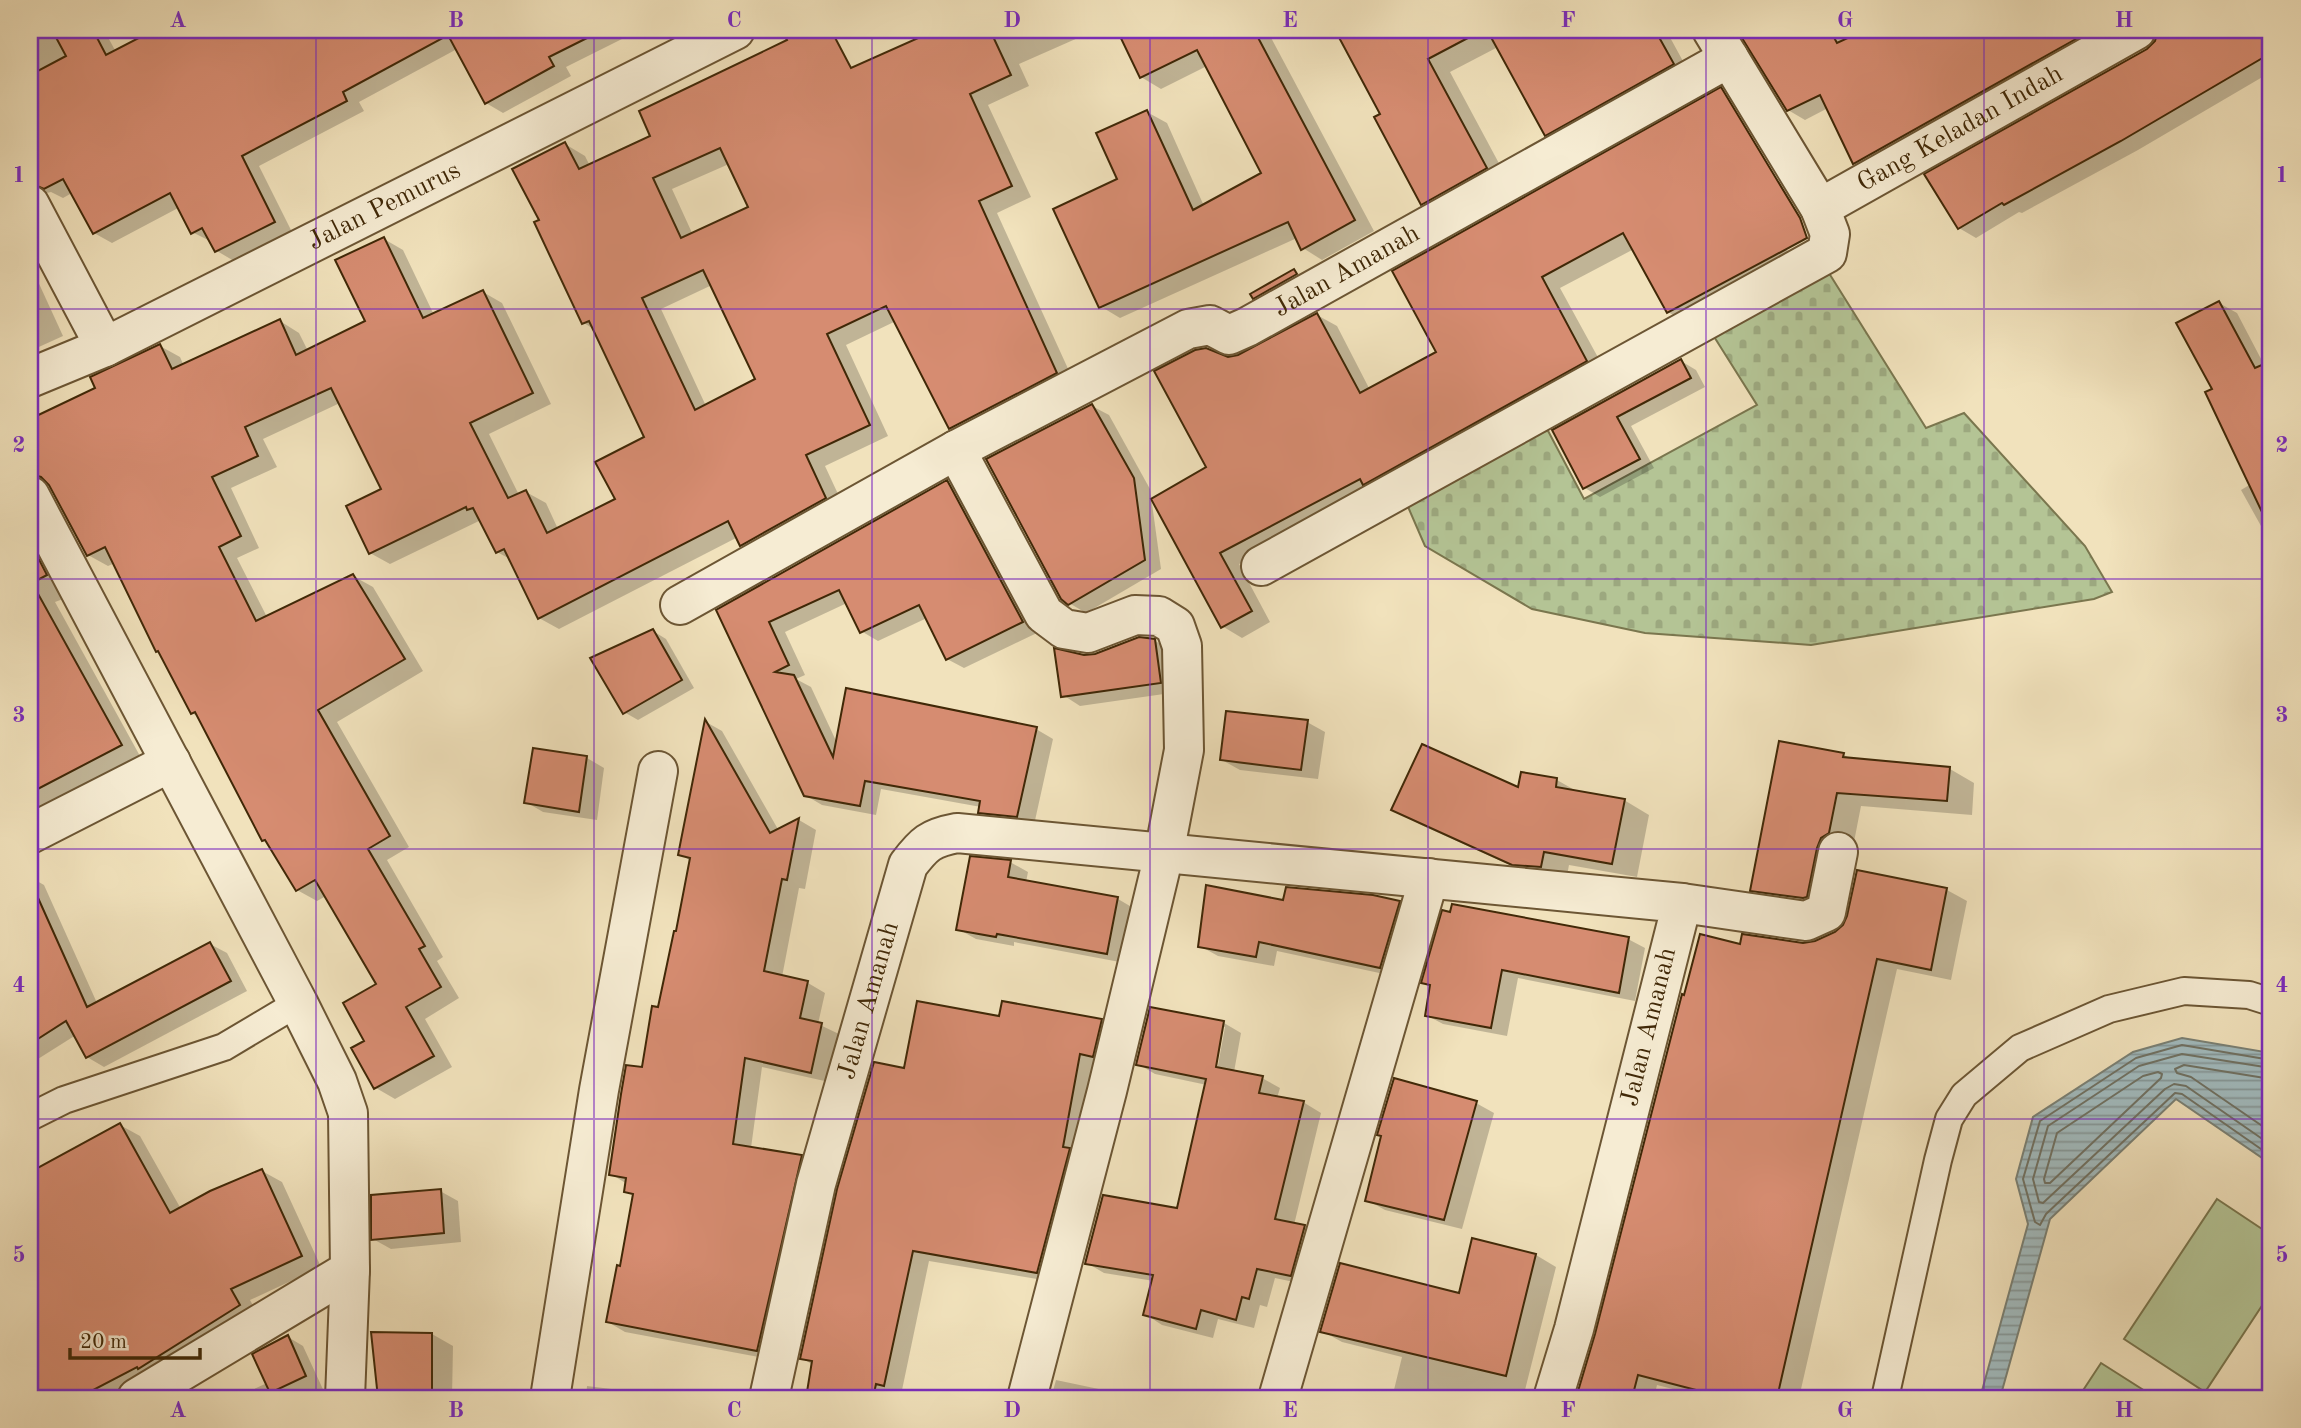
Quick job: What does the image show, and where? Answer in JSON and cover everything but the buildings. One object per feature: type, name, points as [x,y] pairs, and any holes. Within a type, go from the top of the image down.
[{"type":"street","name":"Jalan Pemurus","points":[[30,378],[105,347],[735,30]]},
{"type":"street","name":"Gang Keladan Indah","points":[[1820,208],[2136,30]]},
{"type":"street","name":"Jalan Amanah","points":[[680,605],[957,450],[1188,329],[1210,325],[1230,335],[1247,327],[1720,44],[1820,208],[1830,234],[1827,253],[1261,566]]},
{"type":"street","points":[[30,205],[105,347]]},
{"type":"street","points":[[957,450],[1044,614],[1064,629],[1088,633],[1135,615],[1159,616],[1175,626],[1182,646],[1184,750],[1164,854],[1107,1091],[1027,1398]]},
{"type":"street","points":[[30,496],[299,1003],[337,1081],[348,1113],[351,1270],[345,1398]]},
{"type":"street","points":[[30,834],[171,762]]},
{"type":"street","points":[[550,1398],[599,1090],[658,771]]},
{"type":"street","name":"Jalan Amanah","points":[[769,1398],[816,1184],[908,865],[923,845],[937,837],[957,833],[1682,903],[1574,1329],[1553,1398]]},
{"type":"street","points":[[1682,903],[1806,922],[1826,912],[1838,852]]},
{"type":"street","points":[[1278,1398],[1429,878]]},
{"type":"street","points":[[137,1398],[351,1270]]},
{"type":"lane","points":[[1885,1398],[1949,1119],[1964,1095],[2020,1048],[2109,1009],[2184,991],[2249,996],[2271,1002]]},
{"type":"lane","points":[[30,1117],[64,1100],[224,1046],[299,1003]]},
{"type":"green space","points":[[1817,254],[1926,428],[1964,413],[2085,546],[2112,592],[2094,599],[1811,645],[1645,633],[1532,609],[1425,546],[1402,493],[1537,410],[1584,499],[1757,405],[1701,316]]},
{"type":"green space","points":[[2217,1199],[2271,1235],[2271,1292],[2205,1392],[2124,1339]]},
{"type":"green space","points":[[2101,1363],[2156,1398],[2078,1398]]},
{"type":"water","points":[[2182,1038],[2271,1053],[2271,1164],[2176,1099],[2050,1219],[2000,1398],[1980,1398],[2028,1224],[2016,1179],[2033,1117],[2133,1052]]}]
